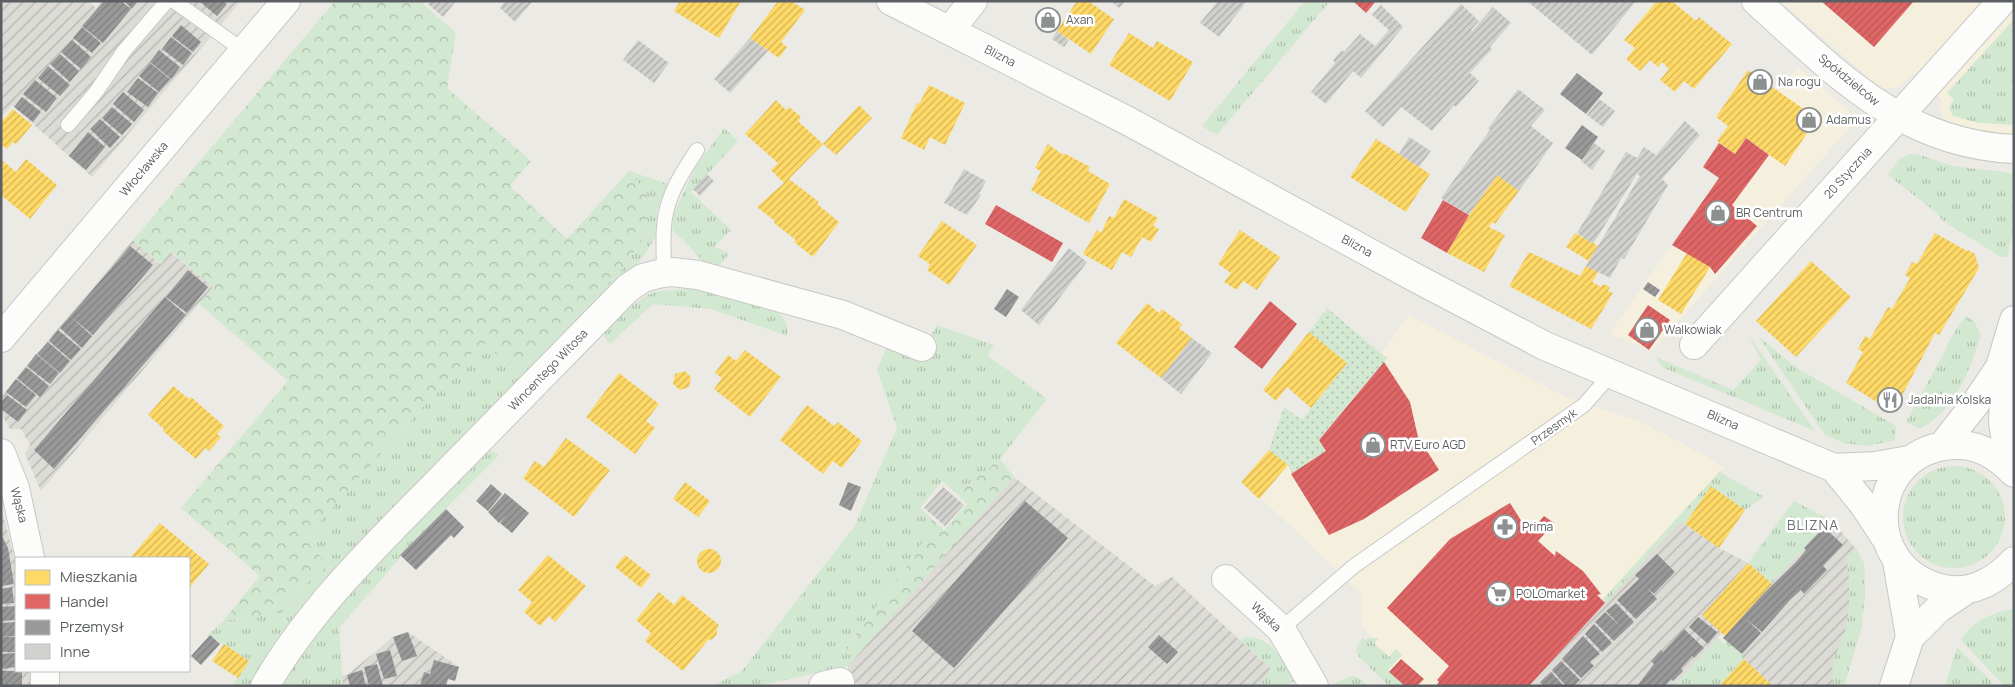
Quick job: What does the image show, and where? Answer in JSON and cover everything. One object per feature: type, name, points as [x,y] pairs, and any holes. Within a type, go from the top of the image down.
[{"type":"street","name":"Włocławska","points":[[1,338],[286,1]]},
{"type":"street","name":"Blizna","points":[[891,1],[1128,121],[1414,277],[1536,341],[1834,468],[1875,466],[1909,460]]},
{"type":"street","points":[[950,30],[973,1]]},
{"type":"street","name":"Spółdzielców","points":[[1756,1],[1867,98],[1898,116],[1932,134],[1961,143],[2014,150]]},
{"type":"street","name":"20 Stycznia","points":[[1694,345],[2002,1]]},
{"type":"street","name":"Wincentego Witosa","points":[[265,686],[307,622],[392,529],[628,288],[643,278],[664,273],[685,272],[698,275],[843,315],[922,347]]},
{"type":"street","points":[[1943,445],[1975,404],[2000,367],[2014,320]]},
{"type":"street","points":[[2000,367],[2004,392],[2004,431],[2007,449],[2014,467]]},
{"type":"street","points":[[1910,637],[1882,517],[1886,495],[1895,476],[1909,460],[1925,451],[1943,445],[1964,444],[1985,450],[2003,461],[2014,473]]},
{"type":"street","name":"Wąska","points":[[1,453],[15,488],[30,557]]},
{"type":"street","name":"Blizna","points":[[1834,468],[1864,505],[1891,549]]},
{"type":"street","points":[[1891,549],[1911,575],[1927,585],[1946,590],[1966,590]]},
{"type":"street","points":[[1894,686],[1910,637],[1938,609],[1966,590],[1987,583],[2011,568]]},
{"type":"street","name":"Wąska","points":[[1226,579],[1281,629],[1314,686]]},
{"type":"street","points":[[44,672],[44,686]]},
{"type":"lane","points":[[68,125],[96,92],[124,51],[167,1]]},
{"type":"lane","points":[[174,1],[244,51]]},
{"type":"lane","points":[[664,273],[664,230],[668,203],[679,178],[697,150]]},
{"type":"lane","name":"Przesmyk","points":[[1281,629],[1354,566],[1584,405],[1612,373]]},
{"type":"shaded area","points":[[1,1],[88,1],[96,8],[101,1],[241,1],[92,177],[12,105],[1,118]]},
{"type":"shaded area","points":[[1780,1],[2014,1],[2014,134],[1976,132],[1944,122],[1940,111],[1942,100],[1913,74],[1896,88],[1881,88]]},
{"type":"shaded area","points":[[1797,67],[1849,111],[1852,118],[1851,126],[1652,351],[1609,334]]},
{"type":"shaded area","points":[[133,240],[160,264],[170,252],[213,287],[41,491],[25,454],[30,445],[21,429],[10,429],[1,414],[1,396]]},
{"type":"shaded area","points":[[1409,315],[1564,396],[1646,424],[1725,467],[1684,525],[1680,521],[1529,686],[1405,686],[1389,672],[1388,670],[1394,663],[1374,643],[1375,641],[1362,625],[1361,593],[1261,498],[1288,465],[1292,472],[1384,362],[1387,358],[1381,353]]},
{"type":"shaded area","points":[[1014,477],[1155,586],[1172,577],[1271,669],[1259,686],[859,686],[848,676],[848,666]]},
{"type":"shaded area","points":[[1,507],[15,560],[15,672],[30,672],[31,686],[1,686]]},
{"type":"shaded area","points":[[1680,521],[1719,548],[1748,563],[1772,583],[1832,521],[1856,549],[1864,564],[1865,596],[1861,629],[1844,686],[1773,686],[1744,659],[1742,654],[1723,638],[1725,636],[1722,633],[1674,686],[1529,686]]},
{"type":"shaded area","points":[[408,632],[459,667],[455,681],[448,679],[446,686],[343,686],[342,675],[347,675],[393,637]]},
{"type":"green space","points":[[335,1],[420,1],[456,33],[447,88],[531,161],[510,186],[567,239],[629,171],[647,194],[646,234],[620,272],[515,369],[482,342],[304,539],[329,565],[299,589],[282,613],[223,621],[260,576],[181,508],[288,381],[199,304],[213,287],[171,252],[161,264],[133,240]]},
{"type":"green space","points":[[1305,1],[1330,1],[1217,135],[1202,126]]},
{"type":"green space","points":[[2014,19],[2014,125],[1979,123],[1953,116],[1949,107],[1954,100],[1947,93]]},
{"type":"green space","points":[[724,128],[738,141],[691,192],[731,230],[714,247],[729,253],[723,262],[712,267],[707,265],[685,241],[673,232],[672,217],[695,168]]},
{"type":"green space","points":[[1909,154],[1919,155],[1955,166],[2014,174],[2014,230],[2007,257],[2001,257],[1942,220],[1937,213],[1888,175],[1898,160]]},
{"type":"green space","points":[[629,171],[668,184],[657,212],[657,234],[645,254],[625,280],[256,686],[232,686],[249,661],[208,635],[223,621],[282,613],[299,589],[329,565],[304,539],[482,342],[647,194]]},
{"type":"green space","points":[[695,286],[774,307],[787,323],[787,336],[711,309],[653,304],[610,344],[599,329],[647,295]]},
{"type":"green space","points":[[1327,308],[1387,358],[1319,439],[1326,451],[1292,473],[1288,465],[1269,450],[1284,407],[1302,420],[1347,363],[1309,332]]},
{"type":"green space","points":[[1965,316],[1974,321],[1981,335],[1966,376],[1960,388],[1943,411],[1920,429],[1906,422],[1947,344]]},
{"type":"green space","points":[[937,325],[994,345],[987,355],[1047,399],[1000,459],[957,494],[942,481],[920,508],[932,519],[918,552],[841,653],[862,650],[848,666],[757,686],[712,686],[742,671],[854,527],[897,428],[877,369],[888,345],[928,341]]},
{"type":"green space","points":[[1748,334],[1815,431],[1662,367],[1657,360],[1658,358],[1733,390],[1761,360]]},
{"type":"green space","points":[[1758,336],[1797,368],[1896,426],[1895,440],[1868,446],[1844,443],[1825,435]]},
{"type":"green space","points":[[487,448],[499,455],[400,555],[399,559],[339,628],[343,686],[276,686],[337,602]]},
{"type":"green space","points":[[1000,459],[1014,477],[862,650],[841,654],[918,552],[932,519],[944,530],[967,504],[957,494]]},
{"type":"green space","points":[[1954,466],[1973,470],[1990,481],[2001,498],[2005,517],[2001,536],[1990,553],[1973,564],[1954,568],[1935,564],[1918,553],[1907,536],[1903,517],[1907,498],[1918,481],[1935,470]]},
{"type":"green space","points":[[1721,470],[1721,473],[1764,497],[1745,510],[1711,486],[1684,525],[1680,521],[1605,603],[1602,600]]},
{"type":"green space","points":[[1794,501],[1832,521],[1772,584],[1748,563]]},
{"type":"green space","points":[[1856,549],[1864,564],[1865,596],[1861,629],[1844,686],[1834,686],[1832,668],[1844,634],[1849,609],[1849,582],[1846,556]]},
{"type":"green space","points":[[2014,609],[2014,686],[2004,686],[1961,640],[1971,628],[1984,618],[1998,612]]},
{"type":"green space","points":[[1247,637],[1256,638],[1270,646],[1281,659],[1294,681],[1286,686],[1259,686],[1271,669],[1240,640]]},
{"type":"green space","points":[[1363,637],[1365,640],[1379,638],[1374,643],[1389,657],[1396,649],[1402,655],[1388,670],[1405,686],[1389,686],[1360,658],[1357,650]]},
{"type":"green space","points":[[1718,638],[1724,644],[1727,641],[1742,654],[1744,659],[1719,686],[1674,686]]},
{"type":"green space","points":[[1957,647],[1993,683],[1990,686],[1945,686]]},
{"type":"green space","points":[[1352,676],[1358,677],[1368,686],[1331,685]]},
{"type":"building: Mieszkania","points":[[680,1],[741,1],[719,38],[674,11]]},
{"type":"building: Mieszkania","points":[[778,1],[791,1],[805,10],[781,42],[787,47],[779,58],[750,38]]},
{"type":"building: Mieszkania","points":[[1077,1],[1088,1],[1114,19],[1091,54],[1057,31]]},
{"type":"building: Mieszkania","points":[[1657,1],[1672,1],[1696,21],[1699,17],[1732,44],[1694,89],[1684,81],[1675,92],[1660,80],[1669,69],[1662,62],[1658,67],[1650,60],[1640,71],[1626,59],[1635,48],[1624,40]]},
{"type":"building: Mieszkania","points":[[1129,33],[1153,48],[1157,41],[1193,62],[1170,101],[1109,65]]},
{"type":"building: Mieszkania","points":[[1748,70],[1812,115],[1814,123],[1785,166],[1746,138],[1735,154],[1717,141],[1728,126],[1716,117]]},
{"type":"building: Mieszkania","points":[[929,85],[965,103],[945,145],[930,137],[924,150],[901,138],[917,103],[919,104]]},
{"type":"building: Mieszkania","points":[[776,100],[786,110],[789,107],[801,117],[798,121],[823,144],[789,179],[819,202],[817,204],[839,222],[813,257],[794,242],[796,240],[774,223],[775,221],[757,207],[784,183],[771,170],[778,163],[745,134]]},
{"type":"building: Mieszkania","points":[[859,105],[872,118],[836,155],[823,144]]},
{"type":"building: Mieszkania","points":[[13,109],[32,125],[16,144],[13,142],[7,149],[1,144],[1,122]]},
{"type":"building: Mieszkania","points":[[1376,139],[1430,174],[1406,212],[1350,177]]},
{"type":"building: Mieszkania","points":[[1048,144],[1063,155],[1064,153],[1090,167],[1088,171],[1110,184],[1089,223],[1031,190],[1041,171],[1035,168]]},
{"type":"building: Mieszkania","points":[[26,159],[57,185],[30,219],[1,195],[1,163],[3,161],[16,172]]},
{"type":"building: Mieszkania","points":[[1497,175],[1519,191],[1495,224],[1492,222],[1489,227],[1505,235],[1484,272],[1447,253],[1469,215]]},
{"type":"building: Mieszkania","points":[[1124,199],[1158,218],[1153,226],[1159,229],[1151,242],[1142,237],[1131,257],[1122,252],[1112,270],[1083,254],[1097,230],[1101,233],[1109,216],[1114,218]]},
{"type":"building: Mieszkania","points":[[942,221],[977,245],[949,285],[927,270],[930,264],[918,256]]},
{"type":"building: Mieszkania","points":[[1240,230],[1280,257],[1257,290],[1243,281],[1237,290],[1224,282],[1231,273],[1218,264]]},
{"type":"building: Mieszkania","points":[[1575,233],[1598,246],[1589,261],[1566,247]]},
{"type":"building: Mieszkania","points":[[1935,233],[1975,254],[1979,268],[1939,335],[1935,333],[1898,403],[1885,407],[1846,383],[1863,352],[1858,349],[1865,336],[1870,339],[1888,307],[1892,309],[1910,278],[1905,275],[1912,262],[1917,264]]},
{"type":"building: Mieszkania","points":[[1529,252],[1580,276],[1586,266],[1598,272],[1592,282],[1601,287],[1603,284],[1610,287],[1608,291],[1613,293],[1591,329],[1509,286]]},
{"type":"building: Mieszkania","points":[[1687,253],[1710,267],[1681,314],[1658,300]]},
{"type":"building: Mieszkania","points":[[1811,261],[1851,297],[1796,357],[1756,321]]},
{"type":"building: Mieszkania","points":[[1147,303],[1159,313],[1162,309],[1182,324],[1179,328],[1192,338],[1161,378],[1116,343]]},
{"type":"building: Mieszkania","points":[[1309,332],[1347,363],[1311,408],[1287,387],[1276,401],[1263,390]]},
{"type":"building: Mieszkania","points":[[745,350],[781,377],[750,417],[714,389],[722,378],[715,373],[728,355],[736,361]]},
{"type":"building: Mieszkania","points":[[685,371],[691,377],[689,387],[680,390],[673,384],[675,374]]},
{"type":"building: Mieszkania","points":[[619,373],[659,404],[646,421],[655,428],[635,454],[586,417]]},
{"type":"building: Mieszkania","points":[[173,386],[189,399],[191,397],[224,426],[217,434],[221,437],[209,451],[205,448],[196,459],[163,431],[164,429],[148,415]]},
{"type":"building: Mieszkania","points":[[807,405],[834,426],[838,422],[862,441],[842,468],[833,461],[823,474],[780,440]]},
{"type":"building: Mieszkania","points":[[566,438],[610,470],[574,517],[523,478],[535,461],[544,467]]},
{"type":"building: Mieszkania","points":[[1269,450],[1288,465],[1259,499],[1241,482]]},
{"type":"building: Mieszkania","points":[[685,482],[710,501],[698,517],[673,499]]},
{"type":"building: Mieszkania","points":[[1711,486],[1745,510],[1719,548],[1685,524]]},
{"type":"building: Mieszkania","points":[[160,523],[209,564],[190,587],[190,557],[131,557]]},
{"type":"building: Mieszkania","points":[[709,549],[717,553],[721,561],[717,569],[709,573],[701,569],[697,561],[701,553]]},
{"type":"building: Mieszkania","points":[[548,555],[586,586],[555,622],[549,616],[540,626],[524,612],[532,602],[518,590]]},
{"type":"building: Mieszkania","points":[[625,555],[651,575],[641,588],[615,567]]},
{"type":"building: Mieszkania","points":[[1748,563],[1772,584],[1725,636],[1702,615]]},
{"type":"building: Mieszkania","points":[[659,592],[674,605],[682,595],[719,625],[717,634],[713,639],[708,640],[683,671],[645,641],[651,633],[636,620]]},
{"type":"building: Mieszkania","points":[[224,644],[249,661],[238,678],[212,661]]},
{"type":"building: Mieszkania","points":[[1744,659],[1773,686],[1719,686]]},
{"type":"building: Handel","points":[[1353,1],[1376,1],[1366,13]]},
{"type":"building: Handel","points":[[1821,1],[1914,1],[1874,47]]},
{"type":"building: Handel","points":[[1746,138],[1769,155],[1732,205],[1757,226],[1715,274],[1710,267],[1672,245],[1719,178],[1703,167],[1719,143],[1735,154]]},
{"type":"building: Handel","points":[[1443,200],[1469,215],[1447,253],[1421,238]]},
{"type":"building: Handel","points":[[996,205],[1063,243],[1052,262],[985,224]]},
{"type":"building: Handel","points":[[1270,301],[1297,324],[1262,369],[1234,347]]},
{"type":"building: Handel","name":"Walkowiak","points":[[1648,305],[1670,320],[1649,350],[1628,335]]},
{"type":"building: Handel","name":"RTV Euro AGD","points":[[1384,362],[1410,402],[1418,437],[1439,470],[1364,519],[1329,535],[1291,474],[1326,451],[1319,440]]},
{"type":"building: Handel","name":"POLOmarket","points":[[1510,503],[1529,533],[1544,516],[1554,523],[1538,541],[1555,556],[1556,551],[1583,571],[1601,594],[1597,595],[1605,603],[1529,686],[1436,686],[1439,682],[1437,680],[1449,666],[1387,608],[1450,539]]},
{"type":"building: Handel","points":[[1401,659],[1424,679],[1417,686],[1405,686],[1389,672]]},
{"type":"building: Przemysł","points":[[104,1],[121,1],[131,9],[103,43],[82,26]]},
{"type":"building: Przemysł","points":[[124,1],[138,1],[132,9]]},
{"type":"building: Przemysł","points":[[199,1],[223,1],[227,4],[217,16]]},
{"type":"building: Przemysł","points":[[181,25],[201,42],[193,52],[172,36]]},
{"type":"building: Przemysł","points":[[82,27],[101,43],[92,53],[73,38]]},
{"type":"building: Przemysł","points":[[171,37],[192,53],[183,65],[162,49]]},
{"type":"building: Przemysł","points":[[72,40],[91,57],[81,69],[61,52]]},
{"type":"building: Przemysł","points":[[159,50],[180,67],[171,79],[150,62]]},
{"type":"building: Przemysł","points":[[60,54],[79,71],[70,82],[50,64]]},
{"type":"building: Przemysł","points":[[150,63],[170,79],[159,92],[139,76]]},
{"type":"building: Przemysł","points":[[48,66],[70,85],[60,96],[38,78]]},
{"type":"building: Przemysł","points":[[1577,73],[1603,93],[1586,114],[1560,94]]},
{"type":"building: Przemysł","points":[[138,78],[158,93],[148,107],[127,92]]},
{"type":"building: Przemysł","points":[[35,80],[57,98],[46,112],[23,94]]},
{"type":"building: Przemysł","points":[[123,92],[144,110],[134,122],[113,104]]},
{"type":"building: Przemysł","points":[[22,97],[41,112],[33,122],[14,107]]},
{"type":"building: Przemysł","points":[[112,107],[132,124],[122,135],[102,118]]},
{"type":"building: Przemysł","points":[[100,119],[120,137],[110,148],[90,129]]},
{"type":"building: Przemysł","points":[[1582,125],[1598,137],[1582,160],[1565,148]]},
{"type":"building: Przemysł","points":[[88,132],[105,147],[86,170],[69,156]]},
{"type":"building: Przemysł","points":[[130,246],[153,265],[93,335],[70,316]]},
{"type":"building: Przemysł","points":[[188,270],[208,287],[187,313],[166,297]]},
{"type":"building: Przemysł","points":[[1648,282],[1660,290],[1655,297],[1643,289]]},
{"type":"building: Przemysł","points":[[1007,289],[1019,297],[1006,317],[994,309]]},
{"type":"building: Przemysł","points":[[165,297],[186,315],[54,469],[34,450]]},
{"type":"building: Przemysł","points":[[70,316],[92,336],[82,348],[60,328]]},
{"type":"building: Przemysł","points":[[58,330],[81,349],[71,360],[49,341]]},
{"type":"building: Przemysł","points":[[48,342],[70,361],[60,373],[37,354]]},
{"type":"building: Przemysł","points":[[36,354],[59,373],[50,384],[27,366]]},
{"type":"building: Przemysł","points":[[26,367],[49,386],[40,397],[17,378]]},
{"type":"building: Przemysł","points":[[16,379],[36,395],[26,407],[6,392]]},
{"type":"building: Przemysł","points":[[7,395],[27,410],[18,422],[1,409],[1,402]]},
{"type":"building: Przemysł","points":[[848,482],[861,487],[851,511],[839,505]]},
{"type":"building: Przemysł","points":[[491,484],[502,494],[488,511],[476,501]]},
{"type":"building: Przemysł","points":[[505,493],[529,513],[512,533],[500,523],[506,515],[499,523],[488,512]]},
{"type":"building: Przemysł","points":[[1025,501],[1068,538],[954,668],[912,631]]},
{"type":"building: Przemysł","points":[[446,509],[464,527],[454,538],[451,535],[416,570],[400,555]]},
{"type":"building: Przemysł","points":[[1824,527],[1843,545],[1823,566],[1827,570],[1804,594],[1801,590],[1790,600],[1762,632],[1745,618],[1761,633],[1742,654],[1723,638],[1763,594],[1796,562],[1806,550],[1804,548]]},
{"type":"building: Przemysł","points":[[1,534],[8,548],[14,584],[1,586]]},
{"type":"building: Przemysł","points":[[1657,554],[1675,572],[1654,594],[1647,588],[1657,599],[1636,619],[1617,600],[1639,579],[1635,575]]},
{"type":"building: Przemysł","points":[[12,587],[14,603],[1,604],[1,589]]},
{"type":"building: Przemysł","points":[[1616,603],[1634,622],[1614,641],[1595,622],[1605,612],[1621,627],[1606,611]]},
{"type":"building: Przemysł","points":[[15,606],[15,620],[1,621],[1,607]]},
{"type":"building: Przemysł","points":[[1698,617],[1717,632],[1708,644],[1689,627]]},
{"type":"building: Przemysł","points":[[15,622],[15,636],[1,637],[1,623]]},
{"type":"building: Przemysł","points":[[1594,624],[1612,643],[1602,652],[1585,634]]},
{"type":"building: Przemysł","points":[[1684,629],[1704,648],[1694,658],[1692,656],[1681,668],[1683,671],[1673,681],[1671,679],[1665,686],[1637,686],[1654,664],[1651,661],[1661,650],[1663,652]]},
{"type":"building: Przemysł","points":[[408,632],[417,656],[402,661],[393,637]]},
{"type":"building: Przemysł","points":[[210,635],[220,644],[201,665],[191,656]]},
{"type":"building: Przemysł","points":[[1159,635],[1178,652],[1167,664],[1148,647]]},
{"type":"building: Przemysł","points":[[1583,636],[1600,654],[1590,662],[1594,666],[1581,678],[1562,659]]},
{"type":"building: Przemysł","points":[[1,637],[15,637],[15,652],[1,652]]},
{"type":"building: Przemysł","points":[[390,650],[397,676],[384,679],[376,654]]},
{"type":"building: Przemysł","points":[[15,653],[15,667],[1,669],[1,654]]},
{"type":"building: Przemysł","points":[[434,660],[459,667],[455,681],[448,679],[446,686],[420,686],[424,672],[430,674]]},
{"type":"building: Przemysł","points":[[1561,661],[1580,680],[1574,686],[1566,686],[1552,670]]},
{"type":"building: Przemysł","points":[[377,664],[383,686],[369,686],[364,667]]},
{"type":"building: Przemysł","points":[[362,670],[366,686],[350,686],[347,675]]},
{"type":"building: Przemysł","points":[[1,671],[22,672],[22,686],[1,686]]},
{"type":"building: Przemysł","points":[[1551,672],[1564,686],[1544,686],[1540,682]]},
{"type":"building: Inne","points":[[431,1],[456,1],[443,17],[428,4]]},
{"type":"building: Inne","points":[[505,1],[533,1],[515,22],[500,8]]},
{"type":"building: Inne","points":[[1111,1],[1126,1],[1119,8]]},
{"type":"building: Inne","points":[[1218,1],[1247,1],[1219,37],[1200,23]]},
{"type":"building: Inne","points":[[1527,1],[1636,1],[1592,55]]},
{"type":"building: Inne","points":[[1461,4],[1479,21],[1472,31],[1493,7],[1511,23],[1490,47],[1492,49],[1470,73],[1479,81],[1456,107],[1454,105],[1432,131],[1401,107],[1383,127],[1365,111]]},
{"type":"building: Inne","points":[[1381,5],[1403,27],[1361,78],[1353,71],[1326,104],[1311,92],[1335,63],[1333,60],[1342,50],[1344,52],[1360,34],[1375,46],[1389,30],[1372,15]]},
{"type":"building: Inne","points":[[1057,31],[1069,40],[1064,47],[1052,39]]},
{"type":"building: Inne","points":[[750,38],[768,51],[730,93],[714,79]]},
{"type":"building: Inne","points":[[638,40],[669,63],[654,83],[623,60]]},
{"type":"building: Inne","points":[[1518,89],[1545,110],[1531,126],[1553,143],[1519,191],[1497,175],[1469,215],[1441,198],[1490,130],[1488,128]]},
{"type":"building: Inne","points":[[1599,99],[1615,111],[1603,127],[1587,115]]},
{"type":"building: Inne","points":[[1685,121],[1700,135],[1662,179],[1668,185],[1624,259],[1621,258],[1610,278],[1586,266],[1640,176],[1637,174],[1593,244],[1577,233],[1626,152],[1637,158],[1644,147],[1656,155]]},
{"type":"building: Inne","points":[[1409,137],[1431,151],[1419,167],[1399,154]]},
{"type":"building: Inne","points":[[1594,143],[1605,151],[1592,170],[1581,161]]},
{"type":"building: Inne","points":[[964,169],[986,181],[979,194],[981,195],[967,215],[944,203]]},
{"type":"building: Inne","points":[[707,174],[714,181],[700,196],[693,189]]},
{"type":"building: Inne","points":[[1069,248],[1087,262],[1039,325],[1021,310]]},
{"type":"building: Inne","points":[[1192,338],[1212,353],[1181,394],[1161,378]]},
{"type":"building: Inne","points":[[943,487],[964,505],[945,526],[924,508]]},
{"type":"place","name":"Axan","points":[[1048,20]]},
{"type":"place","name":"Na rogu","points":[[1760,82]]},
{"type":"place","name":"Adamus","points":[[1809,120]]},
{"type":"place","name":"BR Centrum","points":[[1718,213]]},
{"type":"place","name":"Walkowiak","points":[[1647,330]]},
{"type":"place","name":"Jadalnia Kolska","points":[[1890,400]]},
{"type":"place","name":"RTV Euro AGD","points":[[1373,445]]},
{"type":"place","name":"Prima","points":[[1505,527]]},
{"type":"place","name":"POLOmarket","points":[[1499,594]]},
{"type":"district","name":"BLIZNA","points":[[1813,525]]}]
